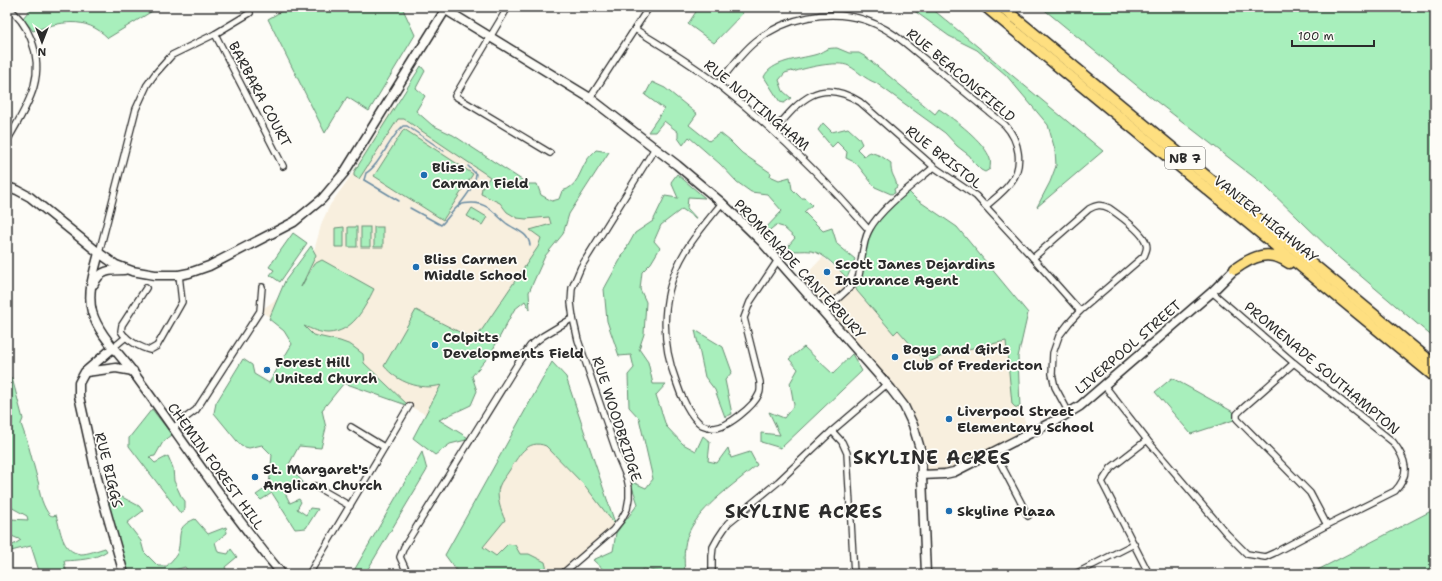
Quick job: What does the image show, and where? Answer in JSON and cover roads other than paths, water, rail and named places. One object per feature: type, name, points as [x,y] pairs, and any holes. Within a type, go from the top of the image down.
[{"type":"highway","name":"VANIER HIGHWAY","points":[[986,7],[1435,376]]},
{"type":"highway","name":"VANIER HIGHWAY","points":[[1002,7],[1435,365]]},
{"type":"highway","points":[[1235,269],[1253,258],[1270,255],[1280,257],[1326,286]]},
{"type":"street","points":[[7,7],[21,20],[28,33],[37,59],[37,74],[35,87],[30,100],[7,141]]},
{"type":"street","points":[[508,7],[455,96],[550,153]]},
{"type":"street","points":[[590,98],[650,7]]},
{"type":"street","points":[[7,187],[17,190],[30,197],[116,265],[132,271],[155,276],[179,275],[194,272],[209,266],[294,222],[322,200],[344,173],[445,8]]},
{"type":"street","name":"PROMENADE CANTERBURY","points":[[445,8],[489,38],[590,98],[655,148],[722,203],[762,242],[887,384],[904,406],[913,425],[921,452],[926,574]]},
{"type":"street","points":[[90,302],[91,286],[136,109],[147,85],[172,55],[215,34],[250,13]]},
{"type":"street","name":"RUE BEACONSFIELD","points":[[718,84],[752,44],[772,30],[792,21],[819,15],[828,15],[850,17],[873,23],[905,43],[1005,125],[1014,137],[1018,152],[1016,172],[1010,184],[986,206]]},
{"type":"street","name":"RUE NOTTINGHAM","points":[[636,29],[718,84],[774,131],[834,190],[869,230]]},
{"type":"street","name":"BARBARA COURT","points":[[215,34],[283,166]]},
{"type":"street","name":"RUE BRISTOL","points":[[774,131],[795,107],[810,96],[829,91],[846,94],[860,102],[934,167],[976,196],[1080,311]]},
{"type":"street","name":"RUE WOODBRIDGE","points":[[562,574],[613,530],[627,509],[629,498],[627,478],[578,340],[571,303],[572,288],[578,271],[655,148]]},
{"type":"street","points":[[823,312],[857,281],[866,236],[879,215],[934,167]]},
{"type":"street","points":[[722,203],[685,252],[672,281],[665,311],[666,344],[669,362],[679,390],[686,404],[696,420],[704,426],[714,428],[723,426],[750,407],[760,393],[760,382],[744,318],[750,302],[778,260]]},
{"type":"street","points":[[1033,258],[1095,205],[1102,205],[1109,208],[1142,236],[1146,242],[1147,249],[1144,256],[1080,311],[1069,322],[1059,336],[1053,353],[1052,374],[1055,387],[1068,413]]},
{"type":"street","name":"LIVERPOOL STREET","points":[[921,475],[954,472],[1080,406],[1212,292],[1235,269]]},
{"type":"street","points":[[90,302],[95,281],[101,273],[112,270],[132,271]]},
{"type":"street","points":[[146,288],[122,324],[121,331],[126,337],[150,350],[157,346],[182,302],[179,275]]},
{"type":"street","points":[[174,428],[196,410],[260,311],[262,287]]},
{"type":"street","name":"PROMENADE SOUTHAMPTON","points":[[1104,385],[1147,440],[1227,534],[1247,554],[1265,557],[1395,491],[1401,484],[1404,476],[1405,461],[1401,452],[1393,442],[1294,363],[1212,292]]},
{"type":"street","name":"CHEMIN FOREST HILL","points":[[90,302],[97,324],[174,428],[225,501],[265,555],[282,574]]},
{"type":"street","points":[[409,574],[400,557],[404,548],[518,362],[530,346],[543,336],[573,318]]},
{"type":"street","points":[[85,372],[126,337]]},
{"type":"street","points":[[1294,363],[1242,409],[1237,414],[1237,419],[1310,493],[1327,525]]},
{"type":"street","points":[[85,372],[116,368],[132,371]]},
{"type":"street","name":"RUE BIGGS","points":[[85,372],[79,383],[79,396],[82,413],[99,486],[124,574]]},
{"type":"street","points":[[712,574],[713,547],[728,523],[778,482],[832,431],[887,384]]},
{"type":"street","points":[[309,574],[409,406]]},
{"type":"street","points":[[351,427],[384,447]]},
{"type":"street","points":[[832,431],[842,442],[847,453],[854,574]]},
{"type":"street","points":[[1147,440],[1111,468],[1102,482],[1149,574]]},
{"type":"street","points":[[994,451],[1028,516]]},
{"type":"street","points":[[315,486],[350,506]]},
{"type":"street","points":[[1075,574],[1134,544]]},
{"type":"waterway","points":[[364,180],[366,173],[376,164],[403,126],[407,126],[444,151]]},
{"type":"waterway","points":[[460,204],[470,190],[476,174],[468,166]]},
{"type":"waterway","points":[[364,180],[399,201]]},
{"type":"waterway","points":[[410,208],[441,225],[460,205],[464,203],[478,203],[487,207],[506,223],[524,234],[530,245]]},
{"type":"place","name":"Bliss Carman Field","points":[[424,175]]},
{"type":"place","name":"Bliss Carmen Middle School","points":[[416,267]]},
{"type":"place","name":"Scott Janes Dejardins Insurance Agent","points":[[827,272]]},
{"type":"place","name":"Colpitts Developments Field","points":[[435,345]]},
{"type":"place","name":"Boys and Girls Club of Fredericton","points":[[895,357]]},
{"type":"place","name":"Forest Hill United Church","points":[[267,370]]},
{"type":"place","name":"Liverpool Street Elementary School","points":[[949,419]]},
{"type":"place","name":"St. Margaret's Anglican Church","points":[[255,477]]},
{"type":"place","name":"Skyline Plaza","points":[[949,511]]},
{"type":"district","name":"SKYLINE ACRES","points":[[932,458]]},
{"type":"district","name":"SKYLINE ACRES","points":[[804,512]]}]
